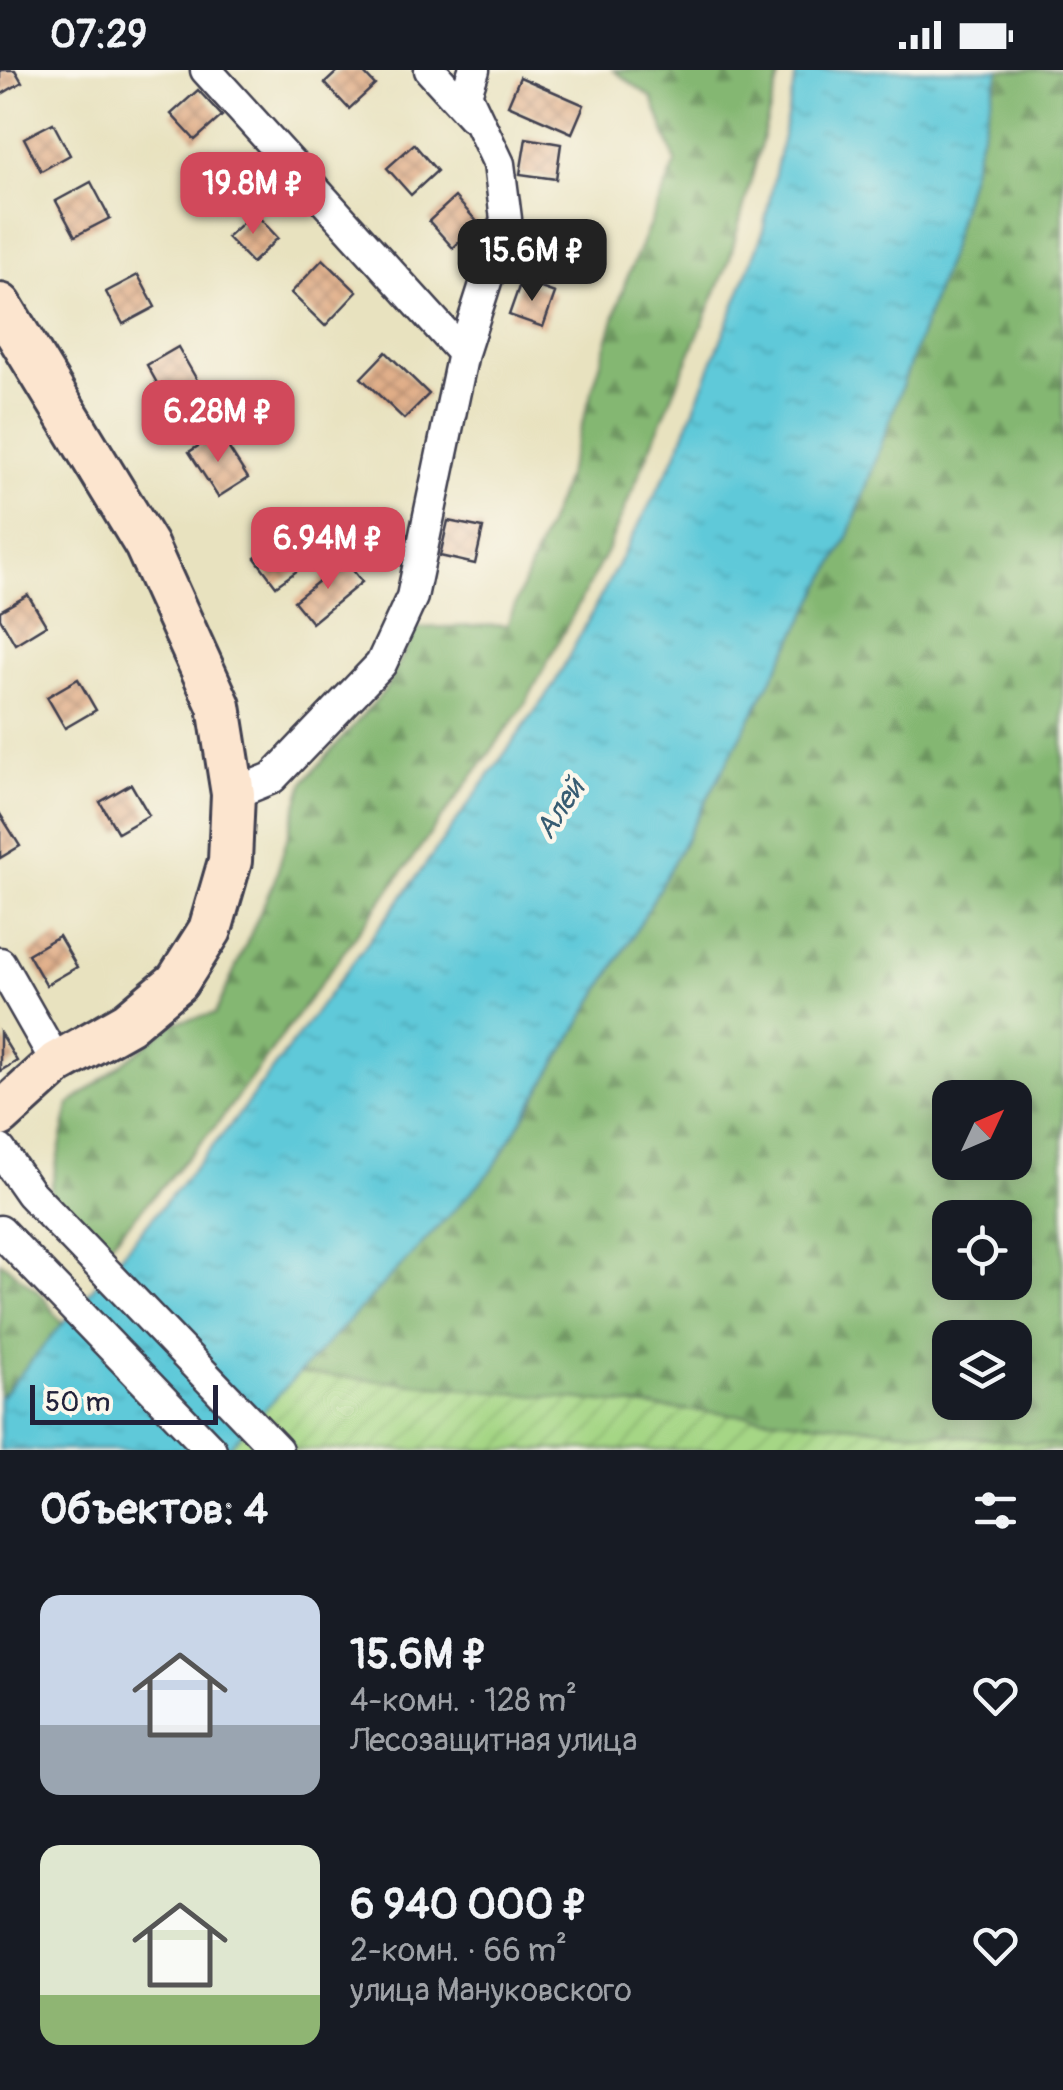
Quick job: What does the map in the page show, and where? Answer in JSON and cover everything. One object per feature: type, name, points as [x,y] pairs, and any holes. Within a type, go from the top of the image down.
[{"type":"street","points":[[206,70],[463,353]]},
{"type":"street","points":[[430,70],[481,126]]},
{"type":"street","points":[[233,794],[272,778],[381,664],[412,597],[463,353],[506,219],[499,164],[466,94],[474,70]]},
{"type":"street","points":[[0,1115],[56,1062],[128,1023],[177,982],[210,930],[230,861],[233,794],[219,706],[146,545],[5,323]]},
{"type":"street","points":[[0,963],[56,1062]]},
{"type":"street","points":[[0,1150],[30,1193],[277,1450]]},
{"type":"street","points":[[0,1231],[210,1450]]},
{"type":"green space","points":[[613,70],[781,70],[729,261],[607,551],[524,706],[219,1122],[107,1248],[50,1193],[69,1105],[176,1022],[215,1014],[275,879],[304,782],[385,690],[417,628],[507,625],[563,486],[625,283],[676,163],[652,98]]},
{"type":"green space","points":[[999,70],[1063,70],[1063,1446],[298,1373],[492,1170],[642,920],[849,535],[948,257]]},
{"type":"green space","points":[[0,1261],[41,1294],[76,1343],[0,1427]]},
{"type":"green space","points":[[298,1373],[1063,1446],[1063,1450],[226,1450]]},
{"type":"water","name":"Алей","points":[[797,70],[999,70],[948,257],[849,535],[642,920],[492,1170],[226,1450],[0,1450],[0,1398],[234,1121],[553,686],[676,455],[762,235]]},
{"type":"building","points":[[0,70],[15,70],[22,82],[0,95]]},
{"type":"building","points":[[339,70],[361,70],[375,85],[349,109],[325,83]]},
{"type":"building","points":[[520,77],[584,105],[572,133],[508,105]]},
{"type":"building","points":[[198,90],[222,116],[195,140],[171,114]]},
{"type":"building","points":[[53,123],[70,155],[41,171],[24,138]]},
{"type":"building","points":[[526,138],[561,144],[556,179],[520,174]]},
{"type":"building","points":[[414,144],[437,171],[411,195],[387,168]]},
{"type":"building","points":[[91,182],[110,218],[75,236],[56,201]]},
{"type":"building","points":[[455,197],[479,224],[453,248],[429,221]]},
{"type":"building","points":[[254,212],[278,238],[252,263],[227,237]]},
{"type":"building","points":[[323,259],[357,292],[325,326],[291,293]]},
{"type":"building","points":[[138,275],[155,307],[123,324],[106,292]]},
{"type":"building","points":[[521,281],[555,293],[543,327],[509,315]]},
{"type":"building","points":[[178,347],[205,394],[173,412],[147,365]]},
{"type":"building","points":[[386,352],[429,394],[404,419],[361,378]]},
{"type":"building","points":[[219,433],[248,478],[218,497],[189,452]]},
{"type":"building","points":[[448,521],[483,528],[475,564],[440,556]]},
{"type":"building","points":[[284,536],[305,565],[276,586],[255,558]]},
{"type":"building","points":[[345,560],[362,582],[312,623],[294,601]]},
{"type":"building","points":[[28,595],[46,625],[15,644],[0,611]]},
{"type":"building","points":[[78,679],[96,710],[65,728],[47,697]]},
{"type":"building","points":[[131,784],[149,815],[118,833],[100,802]]},
{"type":"building","points":[[0,814],[20,846],[0,858]]},
{"type":"building","points":[[59,936],[77,967],[46,985],[28,954]]},
{"type":"building","points":[[0,1033],[17,1061],[0,1071]]}]
